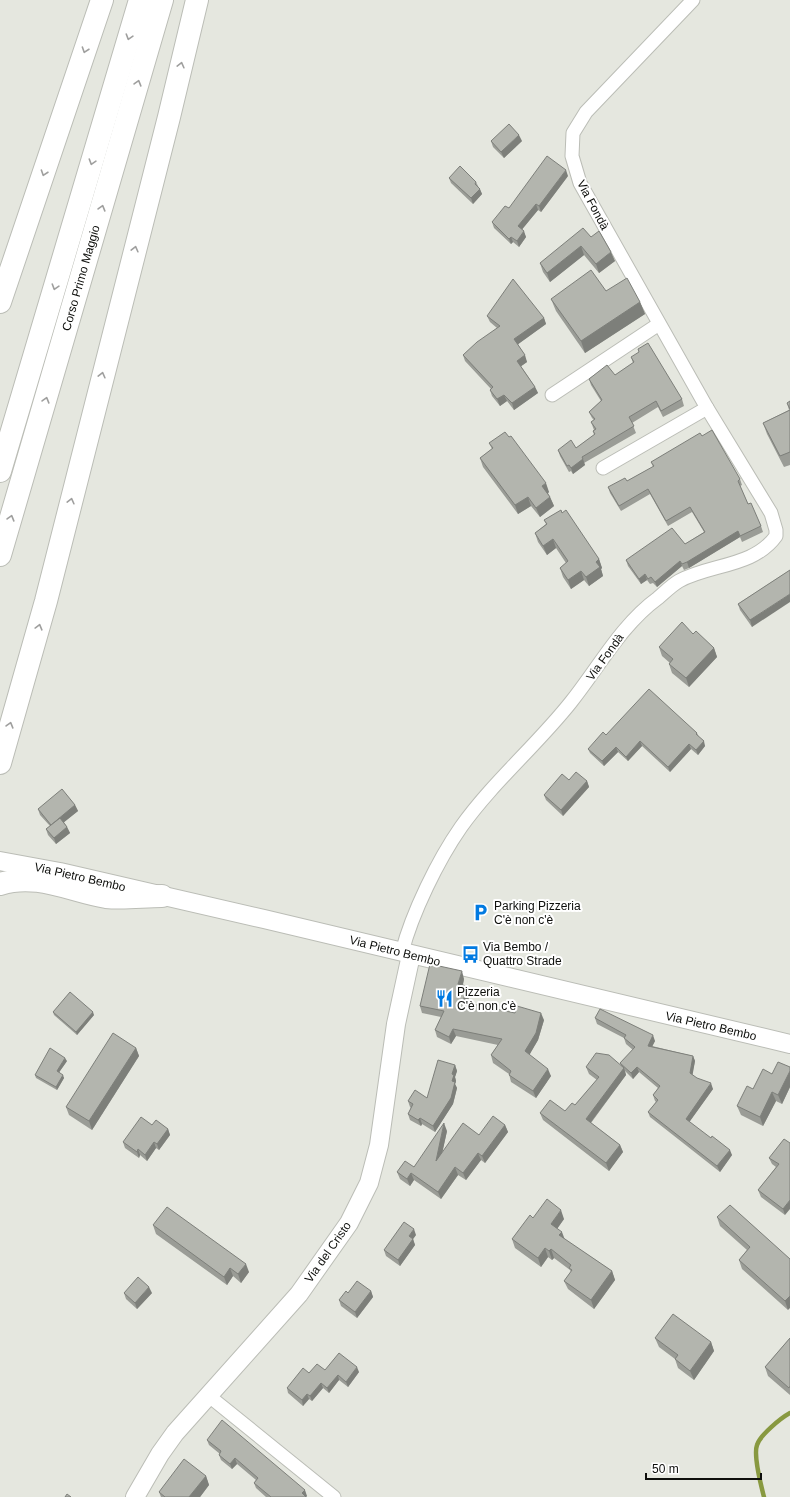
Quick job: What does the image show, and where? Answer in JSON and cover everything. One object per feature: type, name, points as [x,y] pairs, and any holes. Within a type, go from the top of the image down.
[{"type":"highway","points":[[0,302],[102,0]]},
{"type":"highway","name":"Corso Primo Maggio","points":[[0,471],[140,0]]},
{"type":"highway","name":"Corso Primo Maggio","points":[[0,555],[162,0]]},
{"type":"highway","points":[[0,763],[46,601],[169,117],[197,0]]},
{"type":"highway","points":[[0,884],[20,879],[45,882],[107,897],[162,896]]},
{"type":"main road","name":"Via Pietro Bembo","points":[[0,861],[60,872],[790,1044]]},
{"type":"main road","name":"Via del Cristo","points":[[135,1497],[168,1443],[274,1324],[303,1288],[350,1223],[369,1183],[379,1145],[407,954]]},
{"type":"street","name":"Via Fondà","points":[[407,954],[429,883],[462,827],[489,794],[560,716],[633,620],[654,600],[679,581],[757,554],[776,536],[776,530],[771,513],[707,408],[580,183],[572,156],[573,133],[586,112],[693,0]]},
{"type":"street","points":[[552,395],[659,324]]},
{"type":"street","points":[[604,468],[707,408]]},
{"type":"street","points":[[209,1396],[334,1497]]},
{"type":"building","points":[[509,124],[519,135],[501,152],[491,141]]},
{"type":"building","points":[[547,156],[566,170],[539,206],[536,204],[518,226],[524,231],[517,241],[511,237],[509,239],[492,222],[505,206],[509,208]]},
{"type":"building","points":[[460,166],[476,182],[475,184],[480,189],[471,198],[449,178]]},
{"type":"building","points":[[583,228],[591,237],[599,231],[611,252],[596,264],[581,246],[547,273],[540,263]]},
{"type":"building","points":[[591,270],[606,291],[627,278],[640,302],[581,341],[551,299]]},
{"type":"building","points":[[513,279],[544,318],[514,339],[525,355],[517,361],[535,387],[512,403],[504,395],[497,399],[490,390],[493,387],[463,355],[477,342],[500,326],[487,316]]},
{"type":"building","points":[[648,343],[682,399],[661,411],[656,401],[629,417],[634,426],[582,457],[583,459],[571,468],[569,465],[567,466],[558,450],[571,440],[576,448],[595,434],[593,431],[596,429],[591,422],[595,419],[589,412],[602,400],[589,379],[607,365],[615,375],[634,362],[631,357],[639,352],[638,349]]},
{"type":"building","points":[[790,401],[790,409],[787,403]]},
{"type":"building","points":[[790,410],[790,452],[780,456],[763,423]]},
{"type":"building","points":[[712,430],[740,479],[738,481],[748,504],[751,503],[761,526],[740,536],[738,531],[687,562],[682,564],[680,561],[655,582],[651,577],[648,579],[645,574],[639,579],[626,560],[672,528],[685,544],[705,532],[690,507],[666,521],[648,489],[619,506],[608,487],[625,478],[627,481],[654,466],[651,462],[700,433],[702,436]]},
{"type":"building","points":[[505,432],[509,437],[511,436],[546,483],[542,486],[550,497],[536,508],[528,497],[515,505],[480,458],[493,448],[489,443]]},
{"type":"building","points":[[561,510],[562,513],[566,510],[599,559],[596,562],[600,567],[586,577],[581,571],[568,580],[560,568],[568,561],[553,539],[543,546],[535,533],[547,524],[544,520]]},
{"type":"building","points":[[790,570],[790,594],[750,620],[738,604]]},
{"type":"building","points":[[682,622],[693,634],[696,631],[714,648],[686,678],[669,664],[673,659],[659,647]]},
{"type":"building","points":[[649,689],[704,741],[696,750],[689,744],[668,767],[640,741],[626,757],[616,747],[602,761],[588,749],[603,732],[606,735]]},
{"type":"building","points":[[576,772],[587,781],[561,810],[544,795],[562,774],[569,780]]},
{"type":"building","points":[[62,789],[75,805],[51,825],[38,809]]},
{"type":"building","points":[[60,818],[67,827],[54,838],[46,829]]},
{"type":"building","points":[[430,964],[462,971],[458,984],[467,986],[463,1002],[515,1013],[517,1006],[541,1013],[536,1033],[525,1051],[548,1069],[533,1091],[509,1075],[511,1071],[491,1055],[502,1039],[453,1029],[449,1037],[435,1030],[444,1011],[420,1006]]},
{"type":"building","points":[[70,992],[93,1012],[76,1032],[53,1012]]},
{"type":"building","points":[[600,1009],[653,1035],[648,1046],[693,1056],[690,1073],[697,1078],[711,1083],[686,1119],[730,1150],[717,1166],[648,1112],[658,1100],[653,1095],[660,1086],[637,1067],[631,1073],[620,1063],[635,1047],[624,1038],[626,1035],[595,1018]]},
{"type":"building","points":[[113,1033],[136,1048],[89,1121],[66,1107]]},
{"type":"building","points":[[50,1048],[65,1058],[57,1071],[63,1075],[56,1087],[35,1075]]},
{"type":"building","points":[[596,1053],[609,1055],[624,1068],[586,1119],[620,1145],[606,1163],[540,1113],[550,1100],[565,1111],[572,1103],[575,1105],[599,1077],[586,1067]]},
{"type":"building","points":[[438,1060],[455,1065],[452,1074],[454,1075],[452,1081],[455,1082],[451,1098],[433,1126],[420,1118],[418,1120],[408,1114],[413,1104],[408,1101],[415,1090],[427,1098]]},
{"type":"building","points":[[778,1062],[790,1067],[790,1071],[778,1095],[772,1092],[760,1117],[737,1106],[747,1086],[753,1089],[763,1069],[772,1074]]},
{"type":"building","points":[[493,1116],[505,1125],[482,1156],[478,1153],[463,1173],[455,1167],[438,1192],[411,1173],[407,1179],[397,1172],[405,1161],[414,1167],[444,1123],[436,1161],[463,1123],[479,1135]]},
{"type":"building","points":[[141,1117],[152,1125],[156,1120],[168,1129],[157,1144],[154,1142],[145,1155],[138,1149],[137,1152],[123,1142]]},
{"type":"building","points":[[784,1139],[790,1143],[790,1200],[783,1209],[758,1190],[779,1164],[769,1158]]},
{"type":"building","points":[[547,1199],[561,1210],[551,1224],[562,1232],[559,1235],[612,1271],[591,1300],[564,1281],[572,1270],[569,1268],[571,1265],[551,1249],[549,1251],[545,1248],[538,1258],[512,1239],[530,1215],[533,1218]]},
{"type":"building","points":[[730,1205],[790,1259],[790,1296],[785,1301],[739,1260],[750,1247],[717,1217]]},
{"type":"building","points":[[167,1207],[246,1264],[238,1274],[230,1268],[224,1277],[153,1225]]},
{"type":"building","points":[[404,1222],[414,1229],[409,1236],[413,1239],[398,1260],[384,1250]]},
{"type":"building","points":[[138,1277],[149,1287],[135,1303],[124,1293]]},
{"type":"building","points":[[357,1281],[371,1291],[355,1312],[339,1300],[346,1291],[348,1293]]},
{"type":"building","points":[[673,1314],[711,1342],[690,1371],[675,1359],[678,1355],[655,1338]]},
{"type":"building","points":[[790,1338],[790,1386],[789,1388],[765,1367]]},
{"type":"building","points":[[339,1353],[357,1367],[346,1382],[338,1375],[327,1388],[321,1383],[310,1396],[307,1394],[302,1400],[287,1388],[303,1368],[309,1373],[317,1364],[325,1370]]},
{"type":"building","points":[[222,1420],[305,1490],[302,1493],[306,1497],[271,1497],[254,1483],[258,1478],[235,1458],[230,1464],[219,1455],[221,1451],[207,1440]]},
{"type":"building","points":[[184,1459],[206,1476],[189,1497],[165,1497],[159,1492]]},
{"type":"waterway","points":[[764,1497],[759,1478],[756,1456],[757,1445],[766,1432],[790,1413]]},
{"type":"place","name":"Parking Pizzeria C'è non c'è","points":[[481,913]]},
{"type":"place","name":"Via Bembo / Quattro Strade","points":[[470,954]]},
{"type":"place","name":"Pizzeria C'è non c'è","points":[[444,999]]}]
